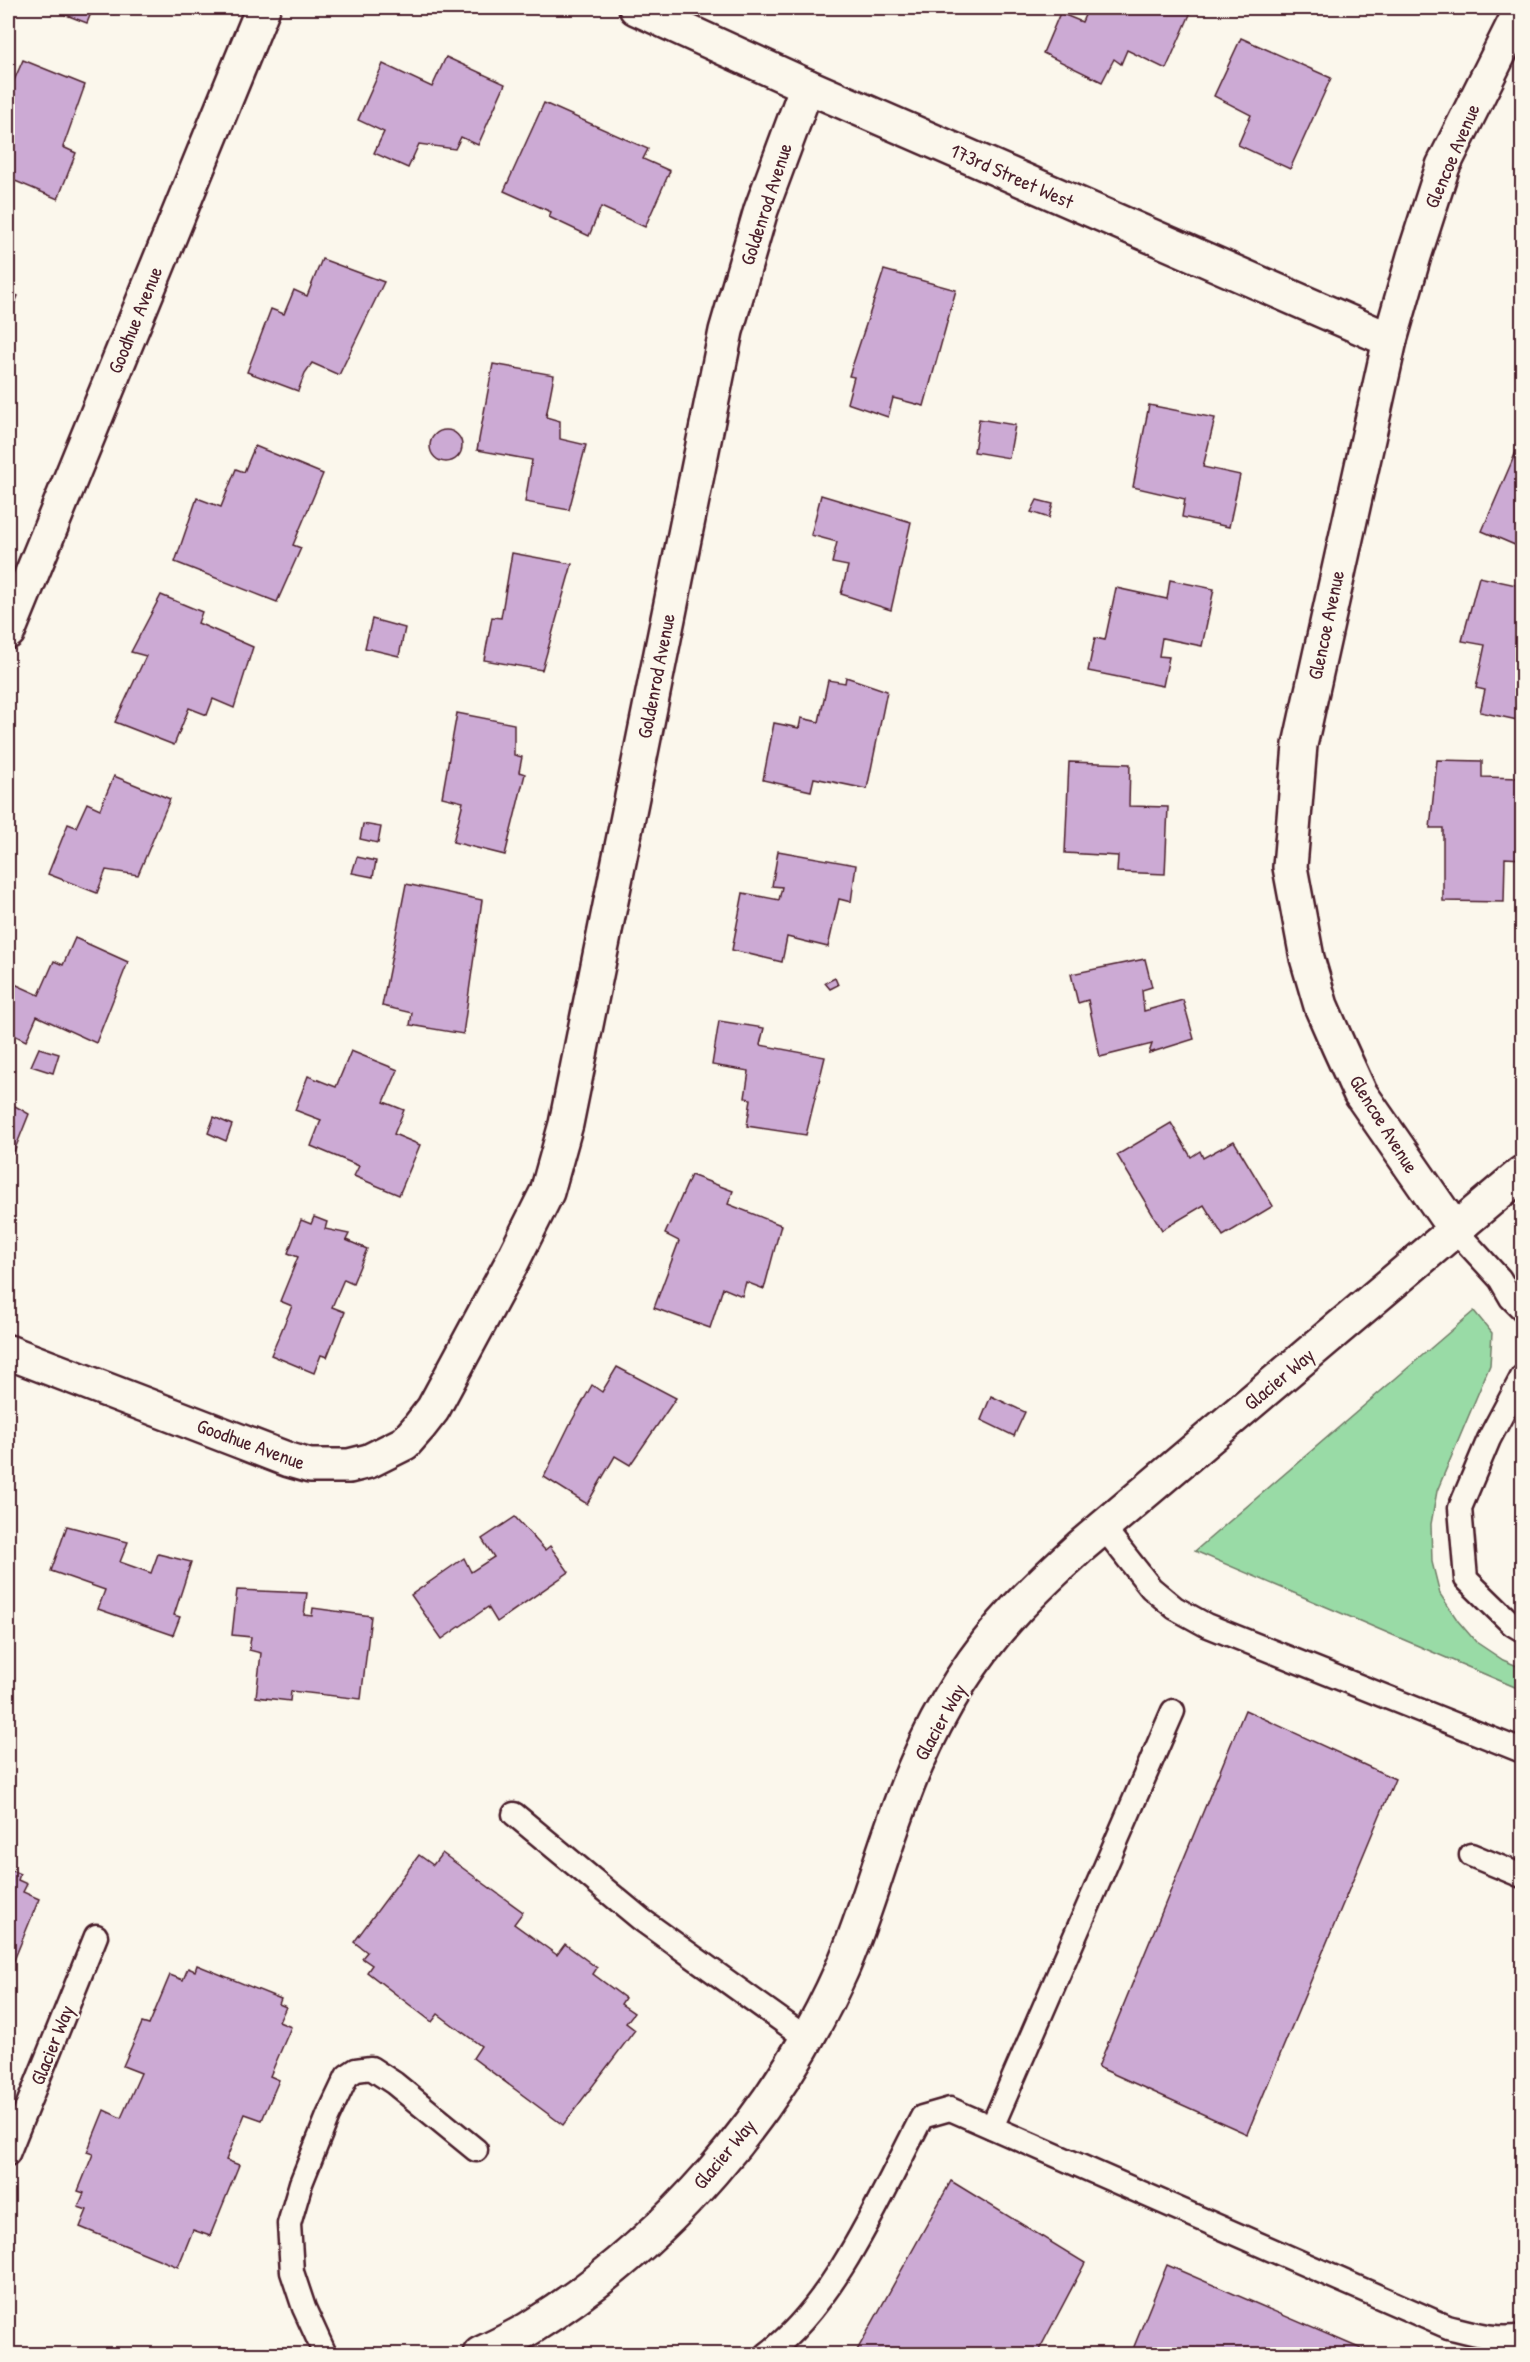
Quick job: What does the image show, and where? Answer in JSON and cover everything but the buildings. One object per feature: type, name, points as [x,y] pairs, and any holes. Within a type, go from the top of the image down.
[{"type":"street","name":"Goodhue Avenue","points":[[8,632],[263,8]]},
{"type":"street","name":"173rd Street West","points":[[636,8],[807,86],[1390,340]]},
{"type":"street","name":"Glencoe Avenue","points":[[1455,1230],[1360,1093],[1339,1047],[1321,1006],[1307,958],[1290,867],[1300,745],[1390,340],[1443,166],[1522,8]]},
{"type":"street","name":"Goldenrod Avenue","points":[[510,1266],[547,1192],[566,1124],[726,331],[761,210],[807,86]]},
{"type":"street","name":"Glacier Way","points":[[480,2355],[528,2329],[599,2280],[665,2221],[724,2158],[751,2122],[806,2038],[841,1972],[899,1808],[916,1764],[937,1722],[959,1685],[1015,1610],[1103,1527],[1522,1173]]},
{"type":"street","name":"Goodhue Avenue","points":[[8,1352],[290,1460],[310,1466],[349,1466],[369,1461],[405,1443],[426,1418],[510,1266]]},
{"type":"lane","points":[[1455,1230],[1500,1279],[1510,1298],[1522,1309]]},
{"type":"lane","points":[[1522,1377],[1489,1439],[1460,1508],[1466,1579],[1512,1624],[1522,1630]]},
{"type":"lane","points":[[1103,1527],[1151,1587],[1175,1608],[1206,1625],[1522,1751]]},
{"type":"lane","points":[[992,2127],[1173,1710]]},
{"type":"lane","points":[[514,1814],[642,1920],[806,2038]]},
{"type":"lane","points":[[1471,1855],[1522,1876]]},
{"type":"lane","name":"Glacier Way","points":[[8,2154],[96,1936]]},
{"type":"lane","points":[[325,2355],[304,2308],[292,2272],[289,2224],[304,2174],[327,2116],[347,2076],[356,2070],[371,2068],[476,2150]]},
{"type":"lane","points":[[767,2355],[782,2343],[813,2309],[839,2271],[922,2117],[950,2109],[1448,2327],[1482,2336],[1512,2338],[1522,2336]]},
{"type":"green space","points":[[1474,1311],[1492,1333],[1490,1365],[1437,1491],[1431,1524],[1432,1562],[1440,1594],[1458,1621],[1476,1642],[1503,1660],[1522,1668],[1522,1690],[1195,1551]]}]
